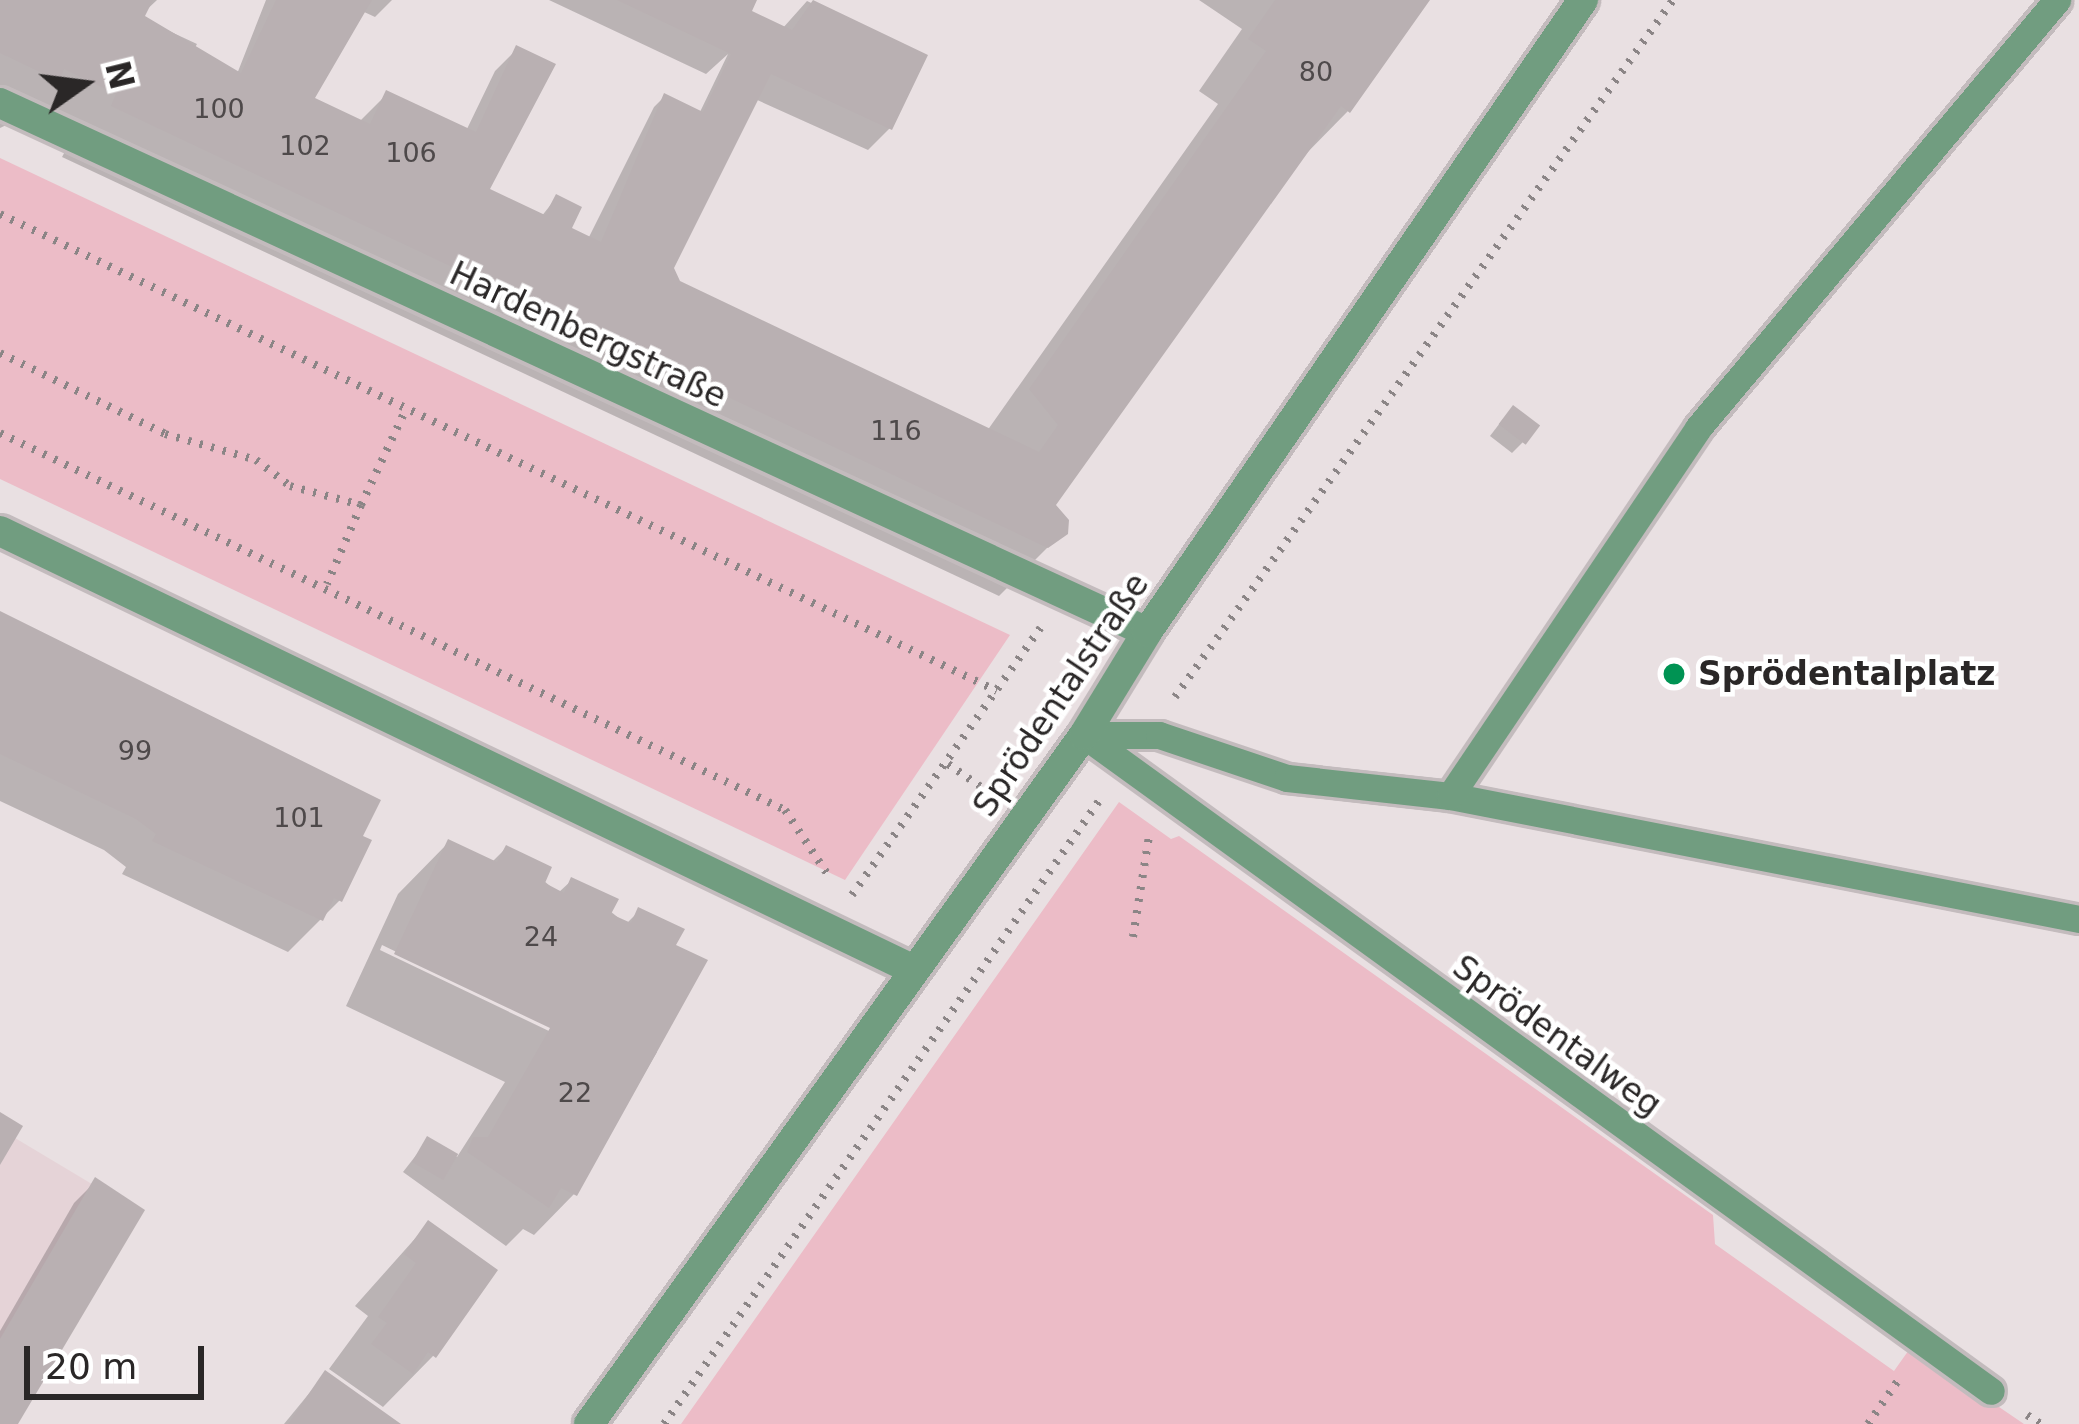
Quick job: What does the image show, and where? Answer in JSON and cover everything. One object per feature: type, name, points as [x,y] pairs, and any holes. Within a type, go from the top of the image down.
[{"type":"street","name":"Sprödentalstraße","points":[[595,1422],[1084,735],[1147,632],[1583,0]]},
{"type":"street","name":"Hardenbergstraße","points":[[0,103],[1147,632]]},
{"type":"street","points":[[0,531],[914,970]]},
{"type":"lane","points":[[1450,796],[1698,428],[2057,0]]},
{"type":"lane","points":[[1084,735],[1147,736],[1286,778],[1450,796],[2079,919]]},
{"type":"lane","name":"Sprödentalweg","points":[[1084,735],[1991,1391]]},
{"type":"path","points":[[1147,736],[1673,0]]},
{"type":"path","points":[[0,214],[997,691]]},
{"type":"path","points":[[0,352],[165,434],[256,460],[290,486],[362,505]]},
{"type":"path","points":[[327,584],[406,409]]},
{"type":"path","points":[[0,434],[327,584],[785,811],[849,898],[1063,593]]},
{"type":"path","points":[[664,1424],[1136,772],[1159,803],[1133,937]]},
{"type":"path","points":[[1868,1424],[1921,1342]]},
{"type":"shaded area","points":[[0,158],[1010,635],[845,880],[0,479]]},
{"type":"shaded area","points":[[1119,802],[1171,839],[1179,836],[1713,1215],[1715,1244],[1894,1371],[1911,1347],[2024,1424],[681,1424]]},
{"type":"shaded area","points":[[0,1129],[137,1211],[0,1424]]},
{"type":"building","points":[[0,0],[153,0],[145,16],[241,73],[276,0],[372,0],[315,98],[370,124],[386,90],[476,132],[516,45],[556,64],[490,189],[545,215],[556,194],[582,207],[572,228],[601,242],[664,93],[703,112],[731,54],[617,0],[757,0],[752,11],[792,30],[813,0],[928,55],[892,130],[771,74],[674,268],[680,281],[1039,452],[1058,425],[1029,389],[1266,51],[1248,39],[1275,0],[1430,0],[1350,113],[1341,106],[1056,505],[1069,520],[1068,534],[1048,548],[111,106],[116,94],[64,69],[59,81],[0,53]]},
{"type":"building","points":[[1513,405],[1540,425],[1526,445],[1499,424]]},
{"type":"building","points":[[0,611],[381,800],[363,836],[372,840],[342,902],[334,898],[323,921],[152,841],[156,834],[136,819],[0,754]]},
{"type":"building","points":[[448,839],[497,862],[506,845],[552,867],[545,883],[564,893],[571,877],[619,899],[611,914],[631,923],[638,907],[685,929],[676,945],[708,960],[577,1196],[561,1188],[549,1208],[467,1152],[473,1137],[488,1137],[550,1028],[394,954]]},
{"type":"building","points":[[0,1112],[23,1126],[0,1165]]},
{"type":"building","points":[[427,1136],[458,1154],[443,1180],[412,1162]]},
{"type":"building","points":[[95,1177],[145,1210],[18,1424],[0,1424],[0,1339]]},
{"type":"building","points":[[428,1220],[498,1270],[436,1358],[428,1352],[413,1374],[371,1344],[387,1323],[378,1317],[416,1263],[404,1254]]},
{"type":"building","points":[[325,1370],[401,1424],[288,1424]]},
{"type":"place","name":"Sprödentalplatz","points":[[1674,674]]}]
